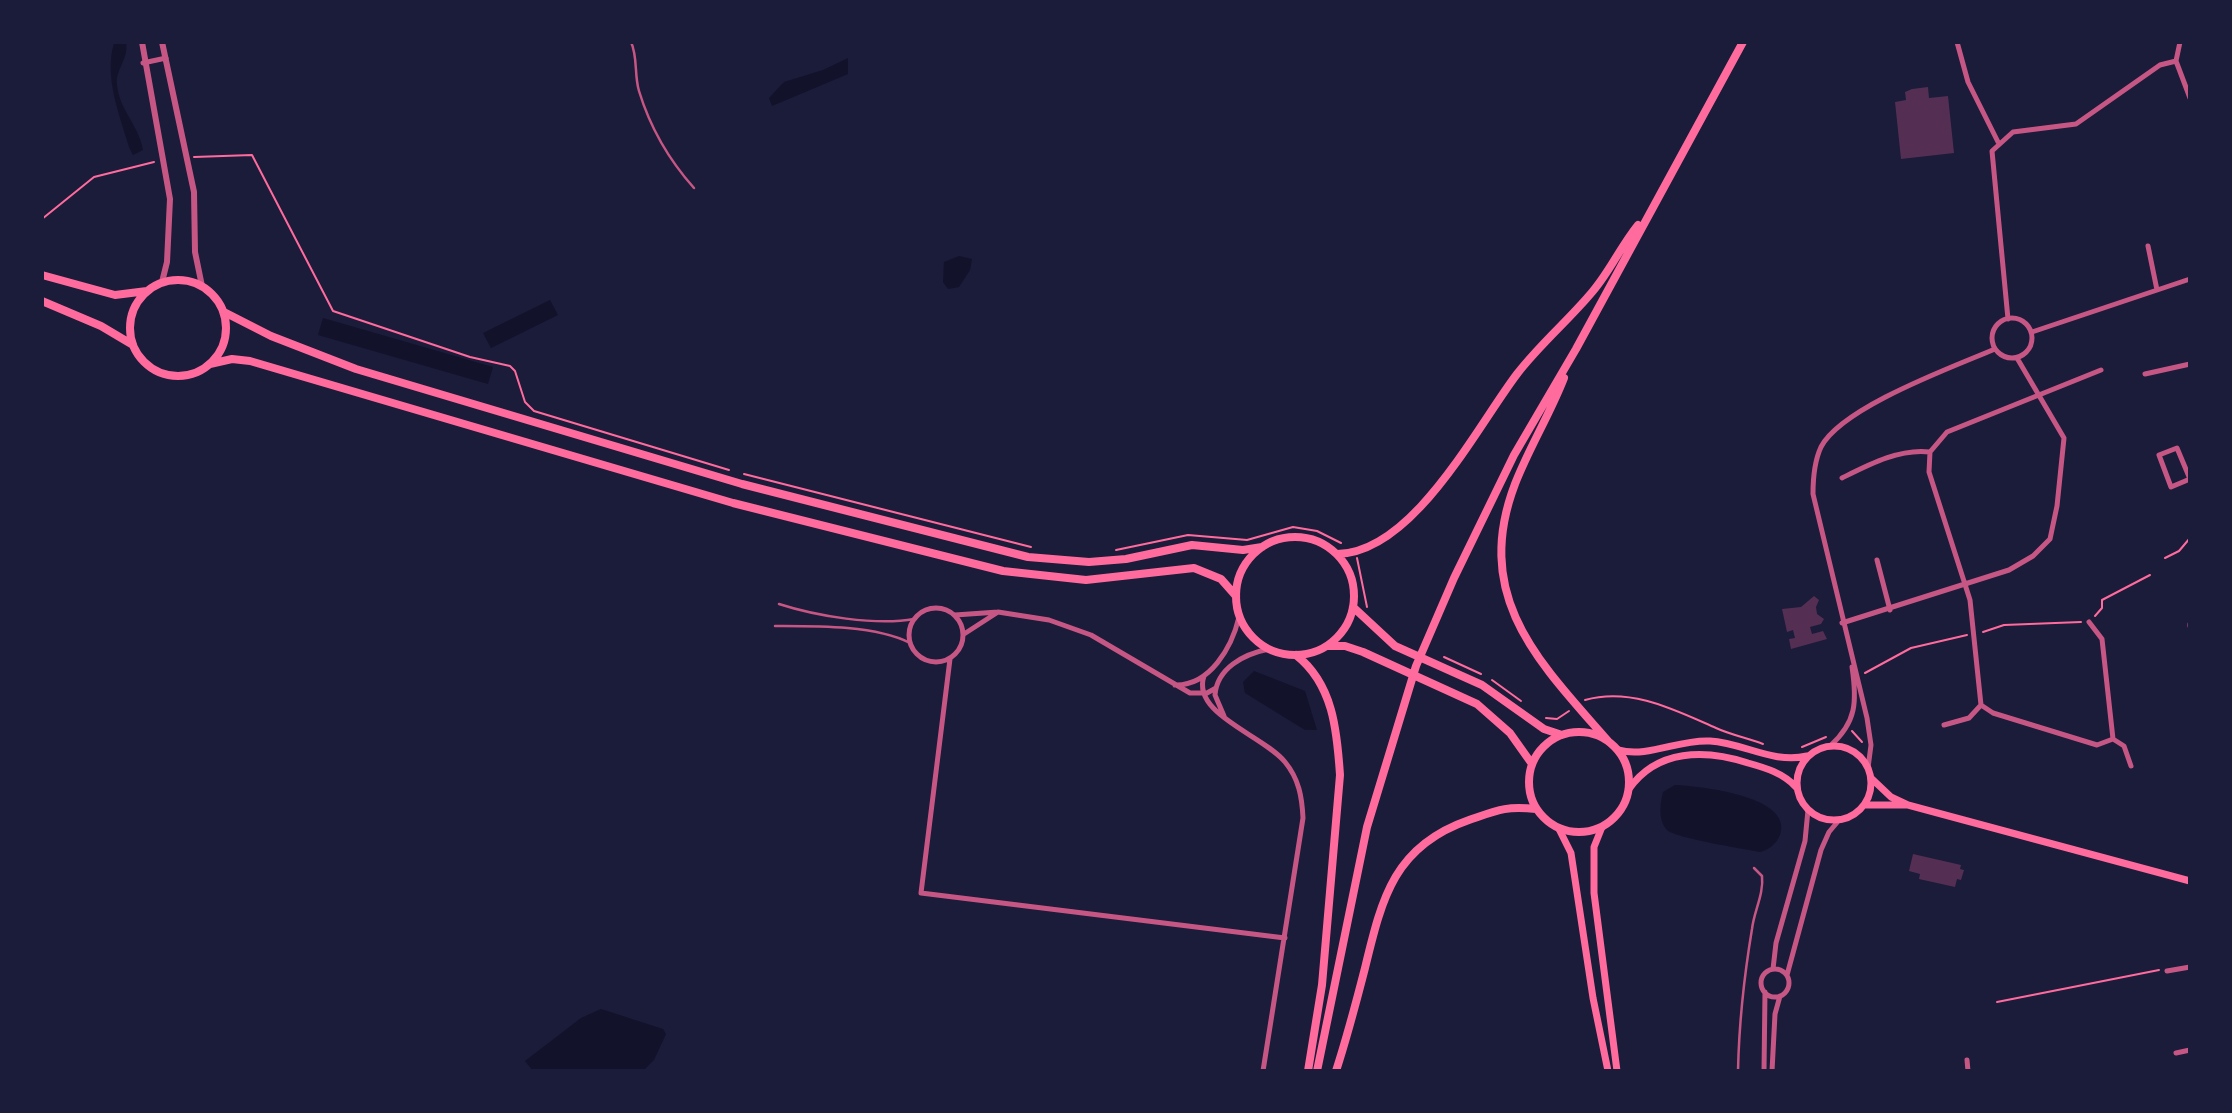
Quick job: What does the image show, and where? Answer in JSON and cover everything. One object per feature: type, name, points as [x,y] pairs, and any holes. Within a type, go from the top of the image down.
[{"type":"main road","points":[[1317,1071],[1361,853],[1402,706],[1433,625],[1514,455],[1576,349],[1743,42]]},
{"type":"main road","points":[[1337,554],[1356,553],[1376,544],[1402,522],[1454,468],[1514,377],[1594,290],[1617,252],[1652,206]]},
{"type":"main road","points":[[42,275],[115,295],[147,291]]},
{"type":"main road","points":[[133,345],[131,321],[139,299],[162,282],[189,281],[202,286],[219,302],[224,313],[226,335],[218,356],[210,364]]},
{"type":"main road","points":[[42,301],[102,326],[133,345],[146,364],[166,374],[189,375],[210,364],[232,359],[250,361],[733,503],[1003,571],[1086,580],[1194,568],[1221,579],[1236,596]]},
{"type":"main road","points":[[224,313],[271,336],[356,369],[742,484],[1028,556],[1089,562],[1126,559],[1192,545],[1243,550],[1262,547],[1282,538],[1303,537],[1324,544],[1337,554],[1350,575],[1353,607],[1344,629],[1327,646]]},
{"type":"main road","points":[[1576,349],[1549,415],[1516,482],[1504,519],[1500,556],[1506,597],[1520,629],[1577,704],[1618,750],[1627,769],[1629,789]]},
{"type":"main road","points":[[1262,547],[1242,568],[1236,596],[1239,617],[1251,636],[1269,649],[1296,655],[1327,646],[1345,646],[1469,699],[1498,720],[1532,764]]},
{"type":"main road","points":[[1353,607],[1395,646],[1482,685],[1544,729],[1562,735],[1586,733],[1608,741]]},
{"type":"main road","points":[[1296,655],[1317,674],[1327,696],[1338,741],[1340,775],[1321,985],[1308,1071]]},
{"type":"main road","points":[[1562,735],[1544,746],[1532,764],[1529,787],[1536,808],[1559,828],[1571,853],[1593,998],[1608,1071]]},
{"type":"main road","points":[[1618,750],[1638,753],[1680,743],[1710,741],[1777,758],[1808,756],[1830,746],[1852,750],[1868,768],[1871,778],[1891,797],[1908,805],[2190,881]]},
{"type":"main road","points":[[1559,828],[1580,833],[1602,827],[1620,812],[1629,789],[1645,770],[1657,763],[1702,753],[1727,756],[1784,776],[1797,788],[1808,810],[1823,818],[1840,819],[1864,805],[1908,805]]},
{"type":"main road","points":[[1797,788],[1799,771],[1808,756]]},
{"type":"main road","points":[[1864,805],[1871,778]]},
{"type":"main road","points":[[1336,1071],[1379,908],[1397,872],[1437,833],[1505,807],[1536,808]]},
{"type":"main road","points":[[1602,827],[1594,847],[1594,893],[1617,1071]]},
{"type":"street","points":[[142,42],[143,63],[165,161],[170,231],[162,282]]},
{"type":"street","points":[[162,42],[196,208],[195,252],[202,286]]},
{"type":"street","points":[[1957,42],[1968,82],[1998,142]]},
{"type":"street","points":[[2180,42],[2176,61],[2190,98]]},
{"type":"street","points":[[143,63],[166,58]]},
{"type":"street","points":[[2008,319],[1992,151],[1998,142],[2012,132],[2077,124],[2160,65],[2176,61]]},
{"type":"street","points":[[2148,246],[2157,290]]},
{"type":"street","points":[[2032,332],[2190,279]]},
{"type":"street","points":[[2008,319],[2025,323],[2032,332],[2028,351],[2018,358],[2005,357],[1995,349],[1994,330],[2008,319]]},
{"type":"street","points":[[1868,768],[1871,742],[1859,681],[1842,623],[1813,494],[1816,461],[1822,445],[1848,418],[1995,349]]},
{"type":"street","points":[[1842,623],[1891,610],[2009,570],[2033,556],[2050,539],[2057,506],[2064,438],[2018,358]]},
{"type":"street","points":[[2145,374],[2190,364]]},
{"type":"street","points":[[1944,725],[1969,718],[1981,705],[1975,634],[1966,584],[1929,472],[1930,452],[1947,432],[2101,370]]},
{"type":"street","points":[[2177,448],[2190,479],[2171,486],[2159,455],[2177,448]]},
{"type":"street","points":[[1842,478],[1895,456],[1918,450],[1930,452]]},
{"type":"street","points":[[1877,561],[1891,610]]},
{"type":"street","points":[[955,615],[964,634],[961,647],[950,659],[938,663],[926,660],[916,653],[910,643],[914,620],[925,610],[936,608],[955,615],[998,612],[1040,618],[1079,630],[1116,648],[1191,693],[1202,694],[1216,688],[1229,667],[1253,653],[1269,649]]},
{"type":"street","points":[[964,634],[998,612]]},
{"type":"street","points":[[1174,685],[1188,684],[1204,676],[1231,644],[1239,617]]},
{"type":"street","points":[[2089,621],[2102,639],[2113,739]]},
{"type":"street","points":[[1830,746],[1848,729],[1855,704],[1849,650]]},
{"type":"street","points":[[950,659],[921,893],[1285,939]]},
{"type":"street","points":[[1204,676],[1202,694],[1208,706],[1278,754],[1299,786],[1303,818],[1263,1071]]},
{"type":"street","points":[[1216,688],[1217,703],[1226,718]]},
{"type":"street","points":[[1981,705],[1993,713],[2097,745],[2113,739]]},
{"type":"street","points":[[2113,739],[2124,746],[2131,766]]},
{"type":"street","points":[[1764,1071],[1763,977],[1773,969],[1789,892],[1805,841],[1808,810]]},
{"type":"street","points":[[1772,1071],[1775,1014],[1780,996],[1789,987],[1787,975],[1821,850],[1829,832],[1840,819]]},
{"type":"street","points":[[2167,971],[2190,967]]},
{"type":"street","points":[[1773,969],[1787,975]]},
{"type":"street","points":[[1765,992],[1780,996]]},
{"type":"street","points":[[2176,1053],[2190,1050]]},
{"type":"street","points":[[1967,1060],[1968,1071]]},
{"type":"lane","points":[[631,42],[638,89],[655,132],[674,167],[694,188]]},
{"type":"lane","points":[[779,604],[826,614],[892,622],[914,620]]},
{"type":"lane","points":[[775,626],[802,625],[850,630],[893,636],[910,643]]},
{"type":"lane","points":[[1738,1071],[1741,996],[1752,924],[1763,886],[1762,876],[1754,868]]},
{"type":"path","points":[[187,158],[252,155],[333,311],[470,357],[510,366],[515,371],[525,402],[534,411],[732,471]]},
{"type":"path","points":[[42,219],[94,177],[123,167],[165,161]]},
{"type":"path","points":[[745,475],[1032,548]]},
{"type":"path","points":[[1115,550],[1188,535],[1247,540],[1293,527],[1308,528],[1341,543],[1352,543],[1370,611]]},
{"type":"path","points":[[2165,558],[2179,551],[2190,538]]},
{"type":"path","points":[[1859,681],[1866,671],[1911,648],[2004,625],[2089,621],[2102,608],[2102,600],[2150,575]]},
{"type":"path","points":[[1439,655],[1489,678],[1529,707]]},
{"type":"path","points":[[1542,717],[1557,719],[1577,704],[1592,698],[1629,698],[1663,704],[1717,729],[1768,746]]},
{"type":"path","points":[[1848,729],[1863,742],[1871,742]]},
{"type":"path","points":[[1802,747],[1830,737]]},
{"type":"path","points":[[1997,1002],[2158,970],[2167,971]]},
{"type":"shaded area","points":[[114,43],[126,43],[126,54],[118,74],[117,85],[121,102],[141,141],[143,150],[133,155],[117,108],[112,82],[111,56]]},
{"type":"shaded area","points":[[848,58],[848,74],[772,106],[769,98],[784,82],[823,70]]},
{"type":"shaded area","points":[[959,256],[972,259],[970,270],[959,287],[948,289],[943,282],[944,262]]},
{"type":"shaded area","points":[[550,300],[558,315],[491,348],[483,333]]},
{"type":"shaded area","points":[[323,318],[493,367],[488,384],[318,335]]},
{"type":"shaded area","points":[[1254,671],[1305,691],[1317,730],[1305,730],[1245,693],[1243,682]]},
{"type":"shaded area","points":[[1675,785],[1722,791],[1759,802],[1773,811],[1780,822],[1780,835],[1772,846],[1760,852],[1673,833],[1664,826],[1661,807],[1663,792]]},
{"type":"shaded area","points":[[601,1009],[663,1029],[666,1034],[654,1060],[643,1071],[533,1071],[525,1061],[581,1018]]},
{"type":"building","points":[[1928,87],[1929,98],[1948,96],[1954,153],[1901,159],[1895,102],[1906,100],[1905,92]]},
{"type":"building","points":[[1814,596],[1819,600],[1817,614],[1824,619],[1821,624],[1810,627],[1812,634],[1823,631],[1827,639],[1791,649],[1789,639],[1795,638],[1793,630],[1787,632],[1782,609],[1801,607]]},
{"type":"building","points":[[1913,854],[1961,865],[1960,869],[1964,870],[1961,880],[1957,879],[1955,887],[1919,879],[1920,874],[1909,871]]}]
